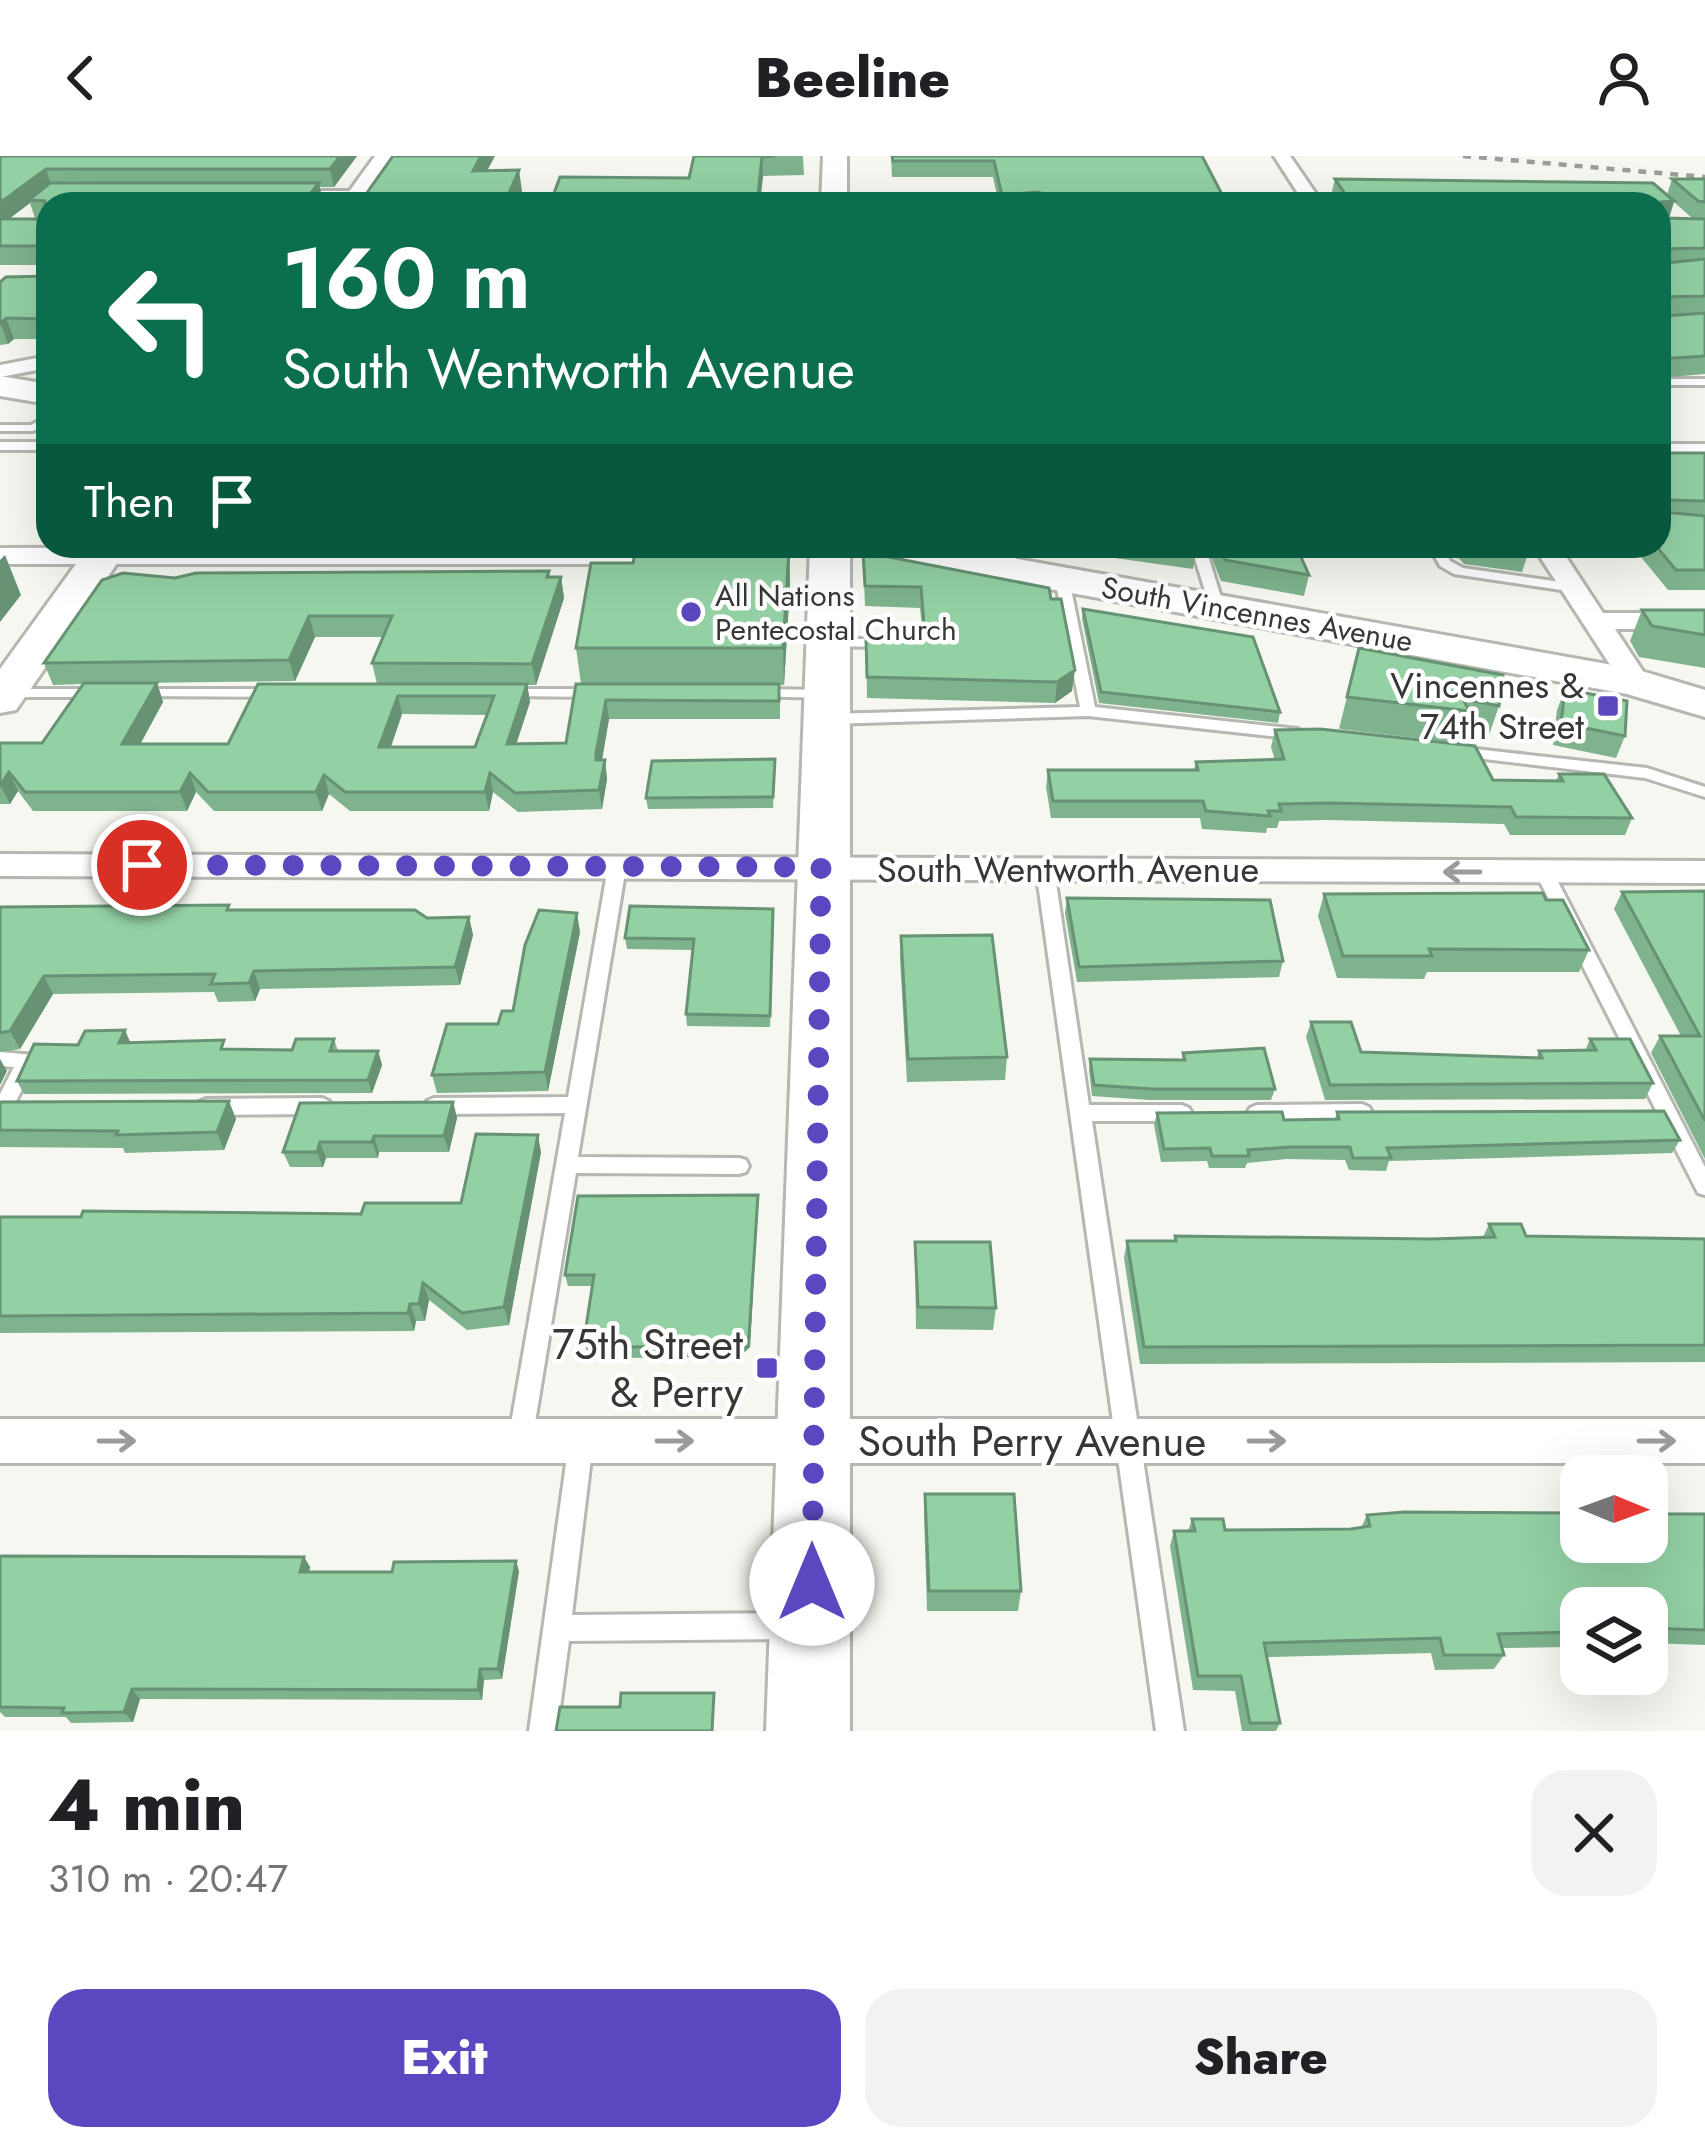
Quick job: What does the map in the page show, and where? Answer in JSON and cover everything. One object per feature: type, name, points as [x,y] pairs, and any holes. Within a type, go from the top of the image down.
[{"type":"street","points":[[361,192],[387,156]]},
{"type":"street","points":[[834,192],[835,156]]},
{"type":"street","points":[[1282,156],[1306,192]]},
{"type":"street","points":[[0,371],[36,364]]},
{"type":"street","points":[[0,386],[36,392]]},
{"type":"street","points":[[1671,451],[1705,451]]},
{"type":"street","points":[[0,556],[36,549]]},
{"type":"street","points":[[2,695],[100,558]]},
{"type":"street","points":[[808,1731],[830,558]]},
{"type":"street","points":[[1554,558],[1635,682]]},
{"type":"street","name":"South Vincennes Avenue","points":[[1009,559],[1062,579],[1635,682],[1705,704]]},
{"type":"street","points":[[1598,621],[1705,621]]},
{"type":"street","name":"South Vincennes Avenue","points":[[1635,682],[1670,678],[1705,684]]},
{"type":"street","name":"South Wentworth Avenue","points":[[0,865],[1705,872]]},
{"type":"street","name":"South Perry Avenue","points":[[0,1442],[1705,1441]]},
{"type":"lane","points":[[1671,382],[1705,382]]},
{"type":"lane","points":[[0,428],[36,426]]},
{"type":"lane","points":[[0,446],[36,446]]},
{"type":"lane","points":[[1202,558],[1217,607]]},
{"type":"lane","points":[[1443,558],[1459,571],[1575,588]]},
{"type":"lane","points":[[1062,579],[1088,711]]},
{"type":"lane","points":[[826,685],[901,643]]},
{"type":"lane","points":[[746,693],[826,685],[1321,736]]},
{"type":"lane","points":[[2,695],[302,693]]},
{"type":"lane","points":[[489,693],[605,693]]},
{"type":"lane","points":[[1438,749],[1647,772],[1705,792]]},
{"type":"lane","points":[[520,1441],[617,867]]},
{"type":"lane","points":[[1045,869],[1170,1731]]},
{"type":"lane","points":[[1544,872],[1705,1186]]},
{"type":"lane","points":[[0,1059],[27,1060],[2,1111]]},
{"type":"lane","points":[[410,1106],[577,1105]]},
{"type":"lane","points":[[194,1107],[338,1106]]},
{"type":"lane","points":[[2,1111],[27,1107]]},
{"type":"lane","points":[[1643,1111],[1666,1111]]},
{"type":"lane","points":[[1244,1113],[1385,1112]]},
{"type":"lane","points":[[1080,1113],[1197,1113]]},
{"type":"lane","points":[[566,1165],[739,1166]]},
{"type":"lane","points":[[543,1731],[581,1441]]},
{"type":"lane","points":[[556,1628],[812,1626]]},
{"type":"building","points":[[0,156],[340,156],[330,169],[46,169],[4,200],[0,200]]},
{"type":"building","points":[[393,156],[481,156],[473,171],[519,170],[509,192],[368,192]]},
{"type":"building","points":[[694,156],[775,156],[762,157],[758,192],[554,192],[560,177],[689,178]]},
{"type":"building","points":[[892,156],[1202,156],[1221,192],[1001,192],[994,161],[893,161]]},
{"type":"building","points":[[1335,179],[1653,183],[1664,192],[1344,192]]},
{"type":"building","points":[[1672,179],[1705,179],[1705,202],[1698,201]]},
{"type":"building","points":[[50,183],[319,183],[312,192],[39,192]]},
{"type":"building","points":[[1671,218],[1705,219],[1705,248],[1671,249]]},
{"type":"building","points":[[0,219],[36,219],[36,246],[0,246]]},
{"type":"building","points":[[1705,259],[1705,296],[1671,297],[1671,262]]},
{"type":"building","points":[[36,276],[36,319],[6,318],[0,324],[0,282],[6,277]]},
{"type":"building","points":[[1705,313],[1705,356],[1671,358],[1671,316]]},
{"type":"building","points":[[1671,453],[1705,453],[1705,501],[1671,500]]},
{"type":"building","points":[[1671,513],[1705,516],[1705,570],[1676,570],[1666,558],[1671,558]]},
{"type":"building","points":[[634,558],[789,558],[783,648],[576,648],[591,563],[633,563]]},
{"type":"building","points":[[863,558],[894,558],[1049,588],[1051,599],[1061,599],[1075,670],[1057,682],[867,677],[866,637],[925,637],[921,587],[865,586]]},
{"type":"building","points":[[1301,558],[1309,575],[1225,560]]},
{"type":"building","points":[[549,571],[547,577],[561,577],[532,664],[372,663],[392,616],[309,616],[289,660],[44,663],[102,580],[123,573],[175,578],[196,573]]},
{"type":"building","points":[[1083,609],[1253,637],[1280,712],[1101,692]]},
{"type":"building","points":[[1642,610],[1705,610],[1705,635],[1652,626]]},
{"type":"building","points":[[1359,648],[1503,675],[1499,706],[1463,699],[1469,711],[1347,697]]},
{"type":"building","points":[[84,683],[157,683],[122,744],[228,744],[258,684],[527,684],[507,744],[566,743],[576,684],[779,684],[779,701],[606,700],[596,753],[596,760],[605,760],[599,790],[515,793],[490,773],[485,792],[345,792],[324,775],[316,792],[208,792],[190,773],[180,792],[25,792],[9,772],[0,786],[0,743],[42,743]],"holes":[[[398,696],[494,696],[475,747],[379,747]]]},
{"type":"building","points":[[1565,689],[1627,701],[1625,736],[1561,723]]},
{"type":"building","points":[[1320,729],[1475,746],[1493,780],[1563,781],[1559,774],[1604,774],[1632,818],[1516,817],[1511,807],[1331,803],[1279,804],[1281,811],[1268,811],[1270,816],[1206,811],[1203,801],[1053,801],[1048,770],[1198,770],[1196,762],[1284,759],[1275,730]]},
{"type":"building","points":[[775,759],[773,797],[646,798],[652,761]]},
{"type":"building","points":[[1705,891],[1705,1121],[1660,1036],[1700,1036],[1622,892]]},
{"type":"building","points":[[1543,893],[1546,900],[1563,900],[1589,950],[1429,949],[1432,956],[1343,956],[1324,894]]},
{"type":"building","points":[[1067,898],[1270,900],[1283,961],[1079,967]]},
{"type":"building","points":[[229,905],[227,910],[415,910],[427,918],[469,917],[455,967],[254,971],[249,983],[211,984],[215,974],[44,976],[10,1031],[0,1033],[0,907]]},
{"type":"building","points":[[630,906],[773,909],[770,1016],[686,1014],[694,939],[625,938]]},
{"type":"building","points":[[539,910],[577,913],[545,1072],[432,1075],[447,1024],[498,1024],[502,1011],[513,1011],[525,945]]},
{"type":"building","points":[[992,935],[1007,1057],[908,1059],[901,936]]},
{"type":"building","points":[[1311,1022],[1351,1022],[1361,1052],[1542,1058],[1539,1051],[1596,1050],[1590,1039],[1630,1039],[1653,1083],[1330,1085]]},
{"type":"building","points":[[125,1030],[119,1043],[224,1040],[221,1049],[292,1050],[296,1039],[334,1039],[330,1051],[378,1051],[368,1080],[17,1081],[34,1044],[78,1045],[85,1031]]},
{"type":"building","points":[[1264,1048],[1275,1089],[1094,1085],[1090,1059],[1185,1060],[1183,1053]]},
{"type":"building","points":[[229,1101],[217,1132],[116,1135],[118,1131],[0,1130],[0,1102]]},
{"type":"building","points":[[453,1102],[444,1136],[374,1136],[372,1142],[320,1142],[317,1152],[283,1152],[300,1103]]},
{"type":"building","points":[[1664,1111],[1680,1140],[1387,1148],[1391,1158],[1353,1158],[1350,1147],[1248,1150],[1249,1156],[1212,1156],[1210,1148],[1164,1149],[1157,1113],[1282,1112],[1284,1120],[1339,1119],[1337,1112]]},
{"type":"building","points":[[476,1134],[538,1135],[504,1307],[462,1313],[423,1283],[419,1304],[410,1304],[408,1313],[0,1316],[0,1217],[81,1217],[83,1211],[361,1214],[365,1203],[461,1203]]},
{"type":"building","points":[[758,1195],[749,1336],[738,1346],[614,1347],[615,1340],[584,1340],[594,1275],[565,1275],[578,1196]]},
{"type":"building","points":[[1489,1224],[1521,1224],[1526,1236],[1705,1239],[1705,1345],[1144,1347],[1127,1241],[1176,1241],[1175,1236],[1495,1237]]},
{"type":"building","points":[[915,1242],[990,1242],[996,1308],[918,1307]]},
{"type":"building","points":[[925,1494],[1014,1494],[1021,1591],[929,1591]]},
{"type":"building","points":[[1560,1513],[1560,1563],[1668,1563],[1668,1514],[1705,1514],[1705,1630],[1668,1629],[1668,1587],[1560,1587],[1560,1632],[1498,1634],[1504,1655],[1444,1655],[1440,1638],[1264,1643],[1280,1723],[1250,1723],[1241,1676],[1198,1676],[1174,1531],[1195,1531],[1192,1519],[1223,1519],[1225,1530],[1351,1529],[1370,1526],[1367,1515]]},
{"type":"building","points":[[0,1556],[304,1557],[300,1572],[392,1572],[394,1562],[516,1561],[498,1669],[480,1669],[478,1690],[132,1689],[124,1712],[62,1713],[64,1708],[0,1707]]},
{"type":"building","points":[[621,1693],[714,1693],[712,1731],[556,1731],[560,1707],[620,1707]]},
{"type":"railway","points":[[1463,156],[1705,177]]},
{"type":"place","name":"All Nations Pentecostal Church","points":[[691,612]]},
{"type":"place","name":"Vincennes & 74th Street","points":[[1608,706]]},
{"type":"place","name":"75th Street & Perry","points":[[767,1368]]},
{"type":"route","points":[[142,865],[821,867],[812,1583]]}]
